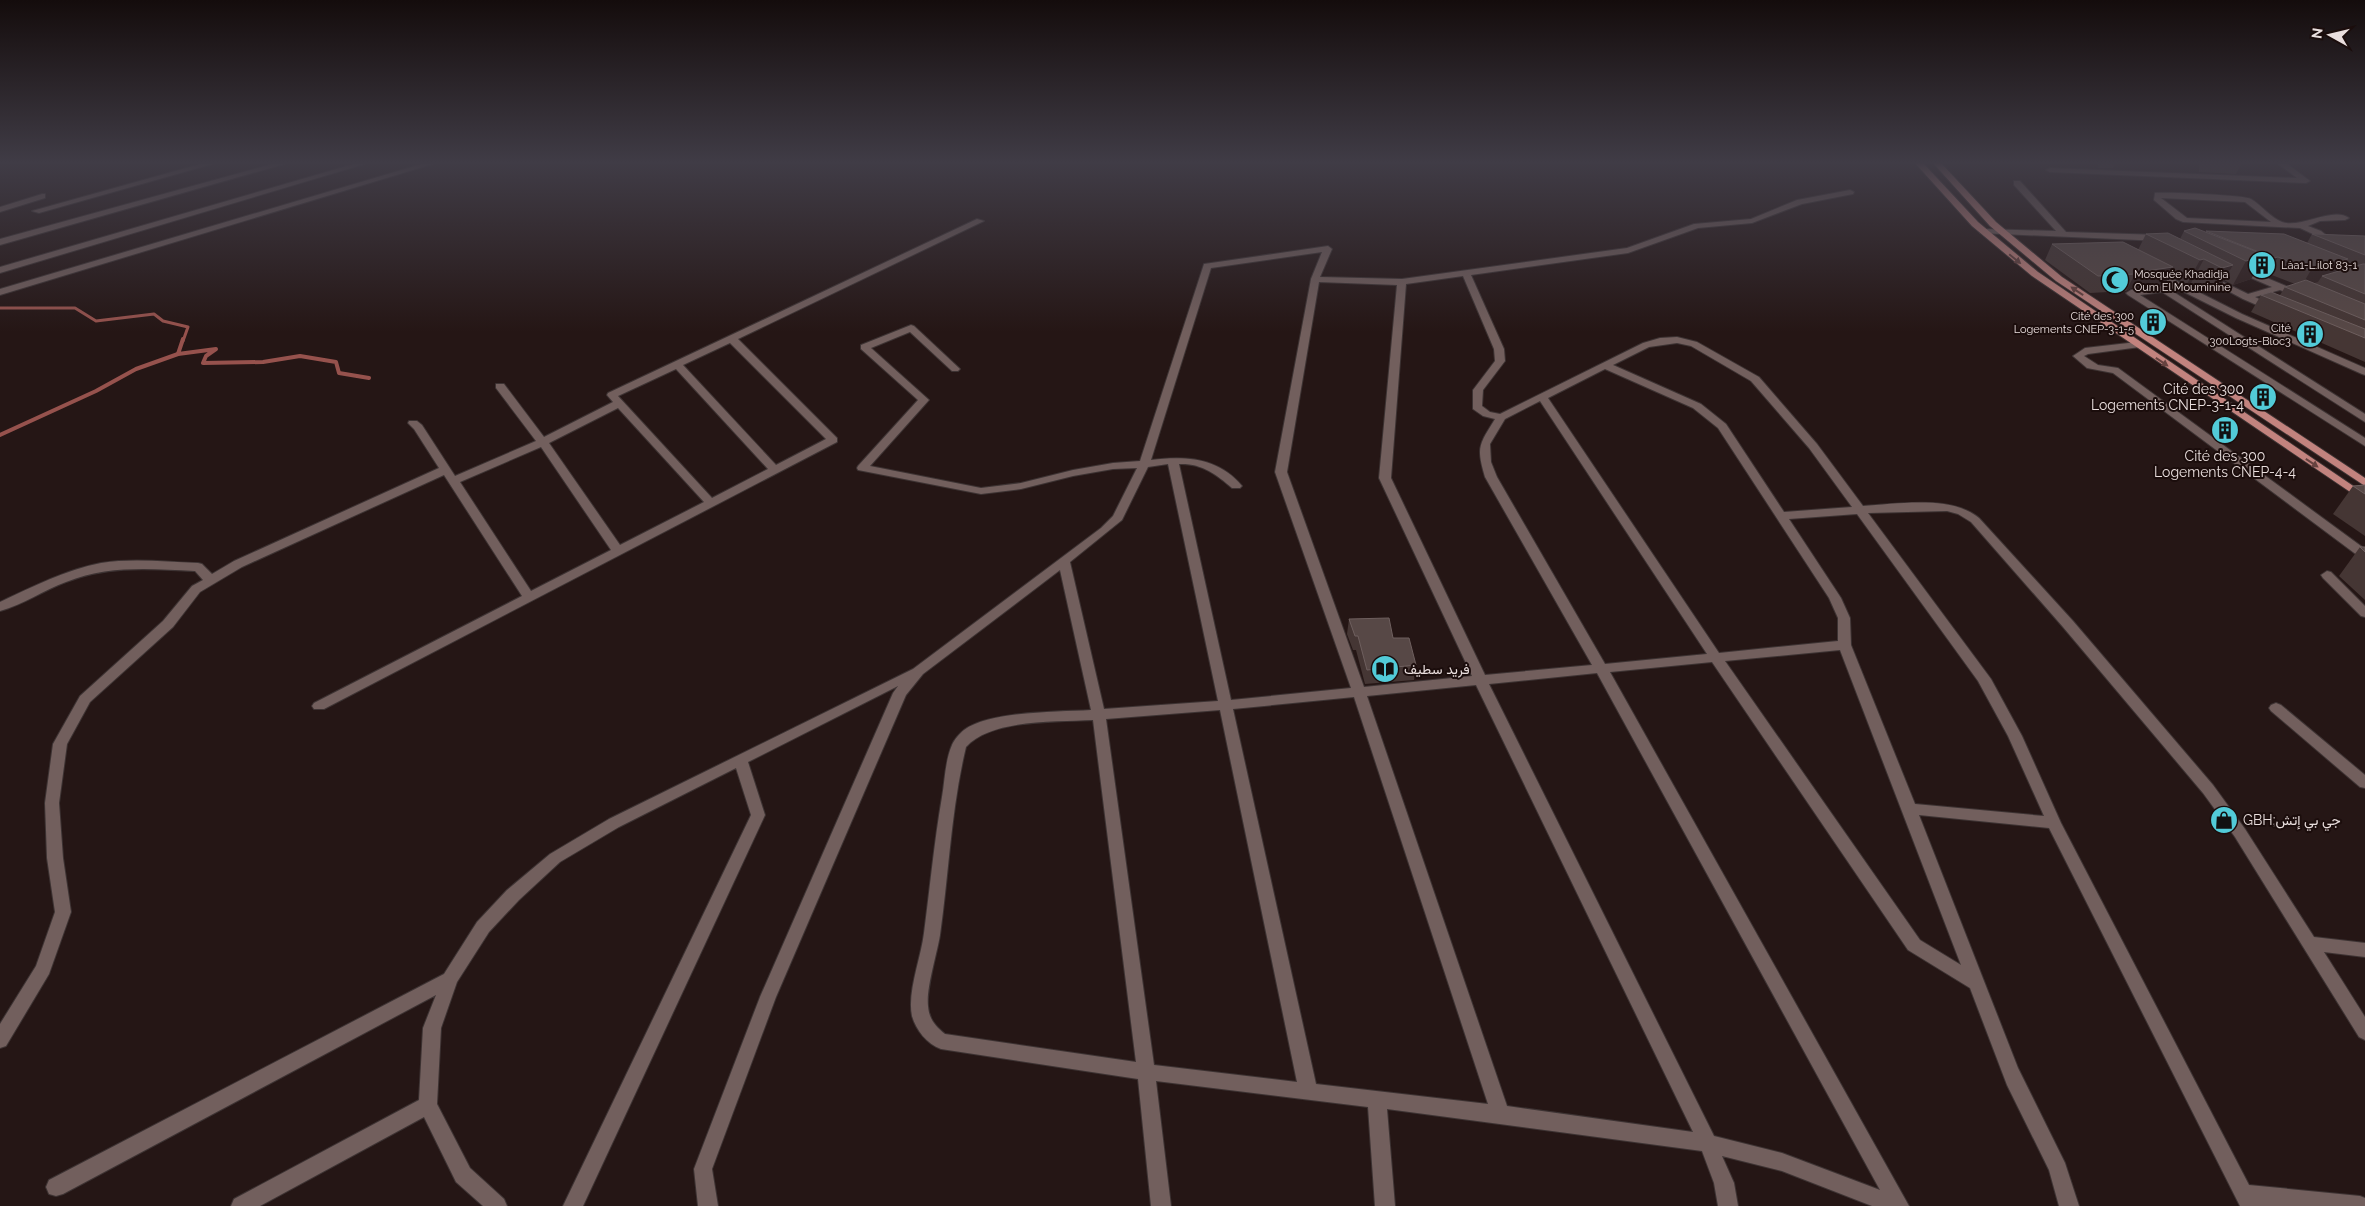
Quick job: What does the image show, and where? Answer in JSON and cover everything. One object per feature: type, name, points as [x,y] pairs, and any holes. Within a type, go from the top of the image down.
[{"type":"main road","points":[[1971,219],[1983,232],[2035,274],[2365,499]]},
{"type":"main road","points":[[1990,219],[2002,232],[2059,279],[2365,483]]},
{"type":"street","points":[[0,242],[44,219]]},
{"type":"street","points":[[0,270],[194,219]]},
{"type":"street","points":[[0,292],[220,219]]},
{"type":"street","points":[[1315,279],[1402,282],[1628,250],[1697,226],[1754,219]]},
{"type":"street","points":[[2049,219],[2064,235]]},
{"type":"street","points":[[2184,219],[2301,226],[2318,232],[2338,246],[2316,245]]},
{"type":"street","points":[[2274,219],[2280,224]]},
{"type":"street","points":[[2301,226],[2318,219]]},
{"type":"street","points":[[711,503],[612,395],[980,221]]},
{"type":"street","points":[[1983,232],[2169,240]]},
{"type":"street","points":[[2078,235],[2104,248]]},
{"type":"street","points":[[2125,237],[2142,246]]},
{"type":"street","points":[[498,1206],[463,1175],[428,1105],[432,1028],[450,979],[483,927],[513,895],[555,858],[614,823],[918,671],[1064,563],[1118,518],[1144,464],[1207,266],[1328,249],[1315,279],[1281,472],[1360,693],[1500,1114]]},
{"type":"street","points":[[2227,264],[2281,287],[2303,293]]},
{"type":"street","points":[[2146,269],[2179,287],[2365,372]]},
{"type":"street","points":[[1466,273],[1499,349],[1500,361],[1478,390],[1476,402],[1481,411],[1501,417]]},
{"type":"street","points":[[2202,275],[2284,314]]},
{"type":"street","points":[[1402,282],[1385,478],[1480,679],[1708,1143],[1724,1183],[1728,1206]]},
{"type":"street","points":[[2179,287],[2131,293],[2365,443]]},
{"type":"street","points":[[2246,297],[2281,287]]},
{"type":"street","points":[[2165,290],[2365,419]]},
{"type":"street","points":[[955,369],[911,328],[864,347],[924,400],[862,468],[981,491],[1021,486],[1073,473],[1113,466],[1190,460],[1207,463],[1224,474],[1236,486]]},
{"type":"street","points":[[318,706],[833,440],[732,339]]},
{"type":"street","points":[[1898,1206],[1602,670],[1491,477],[1486,462],[1485,444],[1491,430],[1501,417],[1646,346],[1660,341],[1677,340],[1694,344],[1755,379],[1813,446],[1984,679],[2015,736],[2054,823],[2247,1200],[2360,1206]]},
{"type":"street","points":[[2137,345],[2085,351],[2078,356],[2087,365],[2095,368],[2115,370],[2365,555]]},
{"type":"street","points":[[678,364],[775,470]]},
{"type":"street","points":[[1607,366],[1697,406],[1713,417],[1730,435],[1835,598],[1844,618],[1845,645],[1911,809],[2018,1091],[2054,1157],[2069,1206]]},
{"type":"street","points":[[500,386],[543,442],[618,551]]},
{"type":"street","points":[[1542,396],[1716,658],[1914,945],[1976,983]]},
{"type":"street","points":[[0,1040],[43,968],[63,912],[55,858],[52,803],[60,744],[85,699],[168,624],[196,589],[238,564],[451,474],[543,442],[620,404]]},
{"type":"street","points":[[413,423],[418,427],[451,474],[529,597]]},
{"type":"street","points":[[2352,434],[2365,433]]},
{"type":"street","points":[[1173,460],[1308,1090]]},
{"type":"street","points":[[1781,516],[1948,508],[1969,514],[1980,524],[2208,789],[2240,833],[2365,1032]]},
{"type":"street","points":[[1064,563],[1099,715],[1146,1072],[1161,1206]]},
{"type":"street","points":[[0,607],[76,574],[102,567],[153,565],[198,567],[210,580]]},
{"type":"street","points":[[2327,575],[2365,614]]},
{"type":"street","points":[[1845,645],[1602,670],[1480,679],[1360,693],[1002,722],[984,727],[969,734],[959,745],[950,786],[932,935],[919,1003],[921,1017],[929,1031],[941,1041],[1146,1072],[1500,1114],[1708,1143],[1782,1162],[1898,1206]]},
{"type":"street","points":[[708,1206],[703,1169],[768,997],[900,693],[918,671]]},
{"type":"street","points":[[2276,708],[2365,783]]},
{"type":"street","points":[[573,1206],[758,815],[741,761]]},
{"type":"street","points":[[1911,809],[2054,823]]},
{"type":"street","points":[[2309,943],[2365,950]]},
{"type":"street","points":[[56,1187],[450,979]]},
{"type":"street","points":[[1378,1099],[1386,1206]]},
{"type":"street","points":[[241,1206],[428,1105]]},
{"type":"building","points":[[2195,228],[2265,255],[2246,261],[2184,231]]},
{"type":"building","points":[[2206,231],[2284,234],[2348,259],[2311,270],[2278,257],[2274,258]]},
{"type":"building","points":[[2168,233],[2233,265],[2222,268],[2204,259],[2200,260],[2146,234]]},
{"type":"building","points":[[2312,234],[2365,236],[2365,255]]},
{"type":"building","points":[[2123,242],[2173,267],[2135,274],[2098,276],[2052,244]]},
{"type":"building","points":[[2365,264],[2365,294],[2322,276]]},
{"type":"building","points":[[2306,280],[2365,304],[2365,320],[2285,287]]},
{"type":"building","points":[[2271,292],[2365,329],[2365,338],[2261,295]]},
{"type":"building","points":[[2365,485],[2365,494],[2353,486]]},
{"type":"building","points":[[1389,618],[1393,638],[1409,638],[1416,665],[1367,670],[1358,636],[1355,636],[1349,619]]},
{"type":"waterway","points":[[0,308],[75,308],[96,321],[154,314],[163,321],[188,327],[183,341]]},
{"type":"waterway","points":[[178,354],[183,339]]},
{"type":"waterway","points":[[178,354],[216,349],[206,356],[203,363],[263,362],[300,356],[336,362],[339,373],[369,378]]},
{"type":"waterway","points":[[0,435],[96,391],[136,369],[178,354]]},
{"type":"place","name":"Làa1-L.ilot 83-1","points":[[2262,265]]},
{"type":"place","name":"Mosquée Khadidja Oum El Mouminine","points":[[2115,280]]},
{"type":"place","name":"Cité des 300 Logements CNEP-3-1-5","points":[[2153,322]]},
{"type":"place","name":"Cité 300Logts-Bloc3","points":[[2310,334]]},
{"type":"place","name":"Cité des 300 Logements CNEP-3-1-4","points":[[2263,397]]},
{"type":"place","name":"Cité des 300 Logements CNEP-4-4","points":[[2225,430]]},
{"type":"place","name":"فريد سطيف","points":[[1385,669]]},
{"type":"place","name":"GBH;جي بي إتش","points":[[2224,820]]}]
